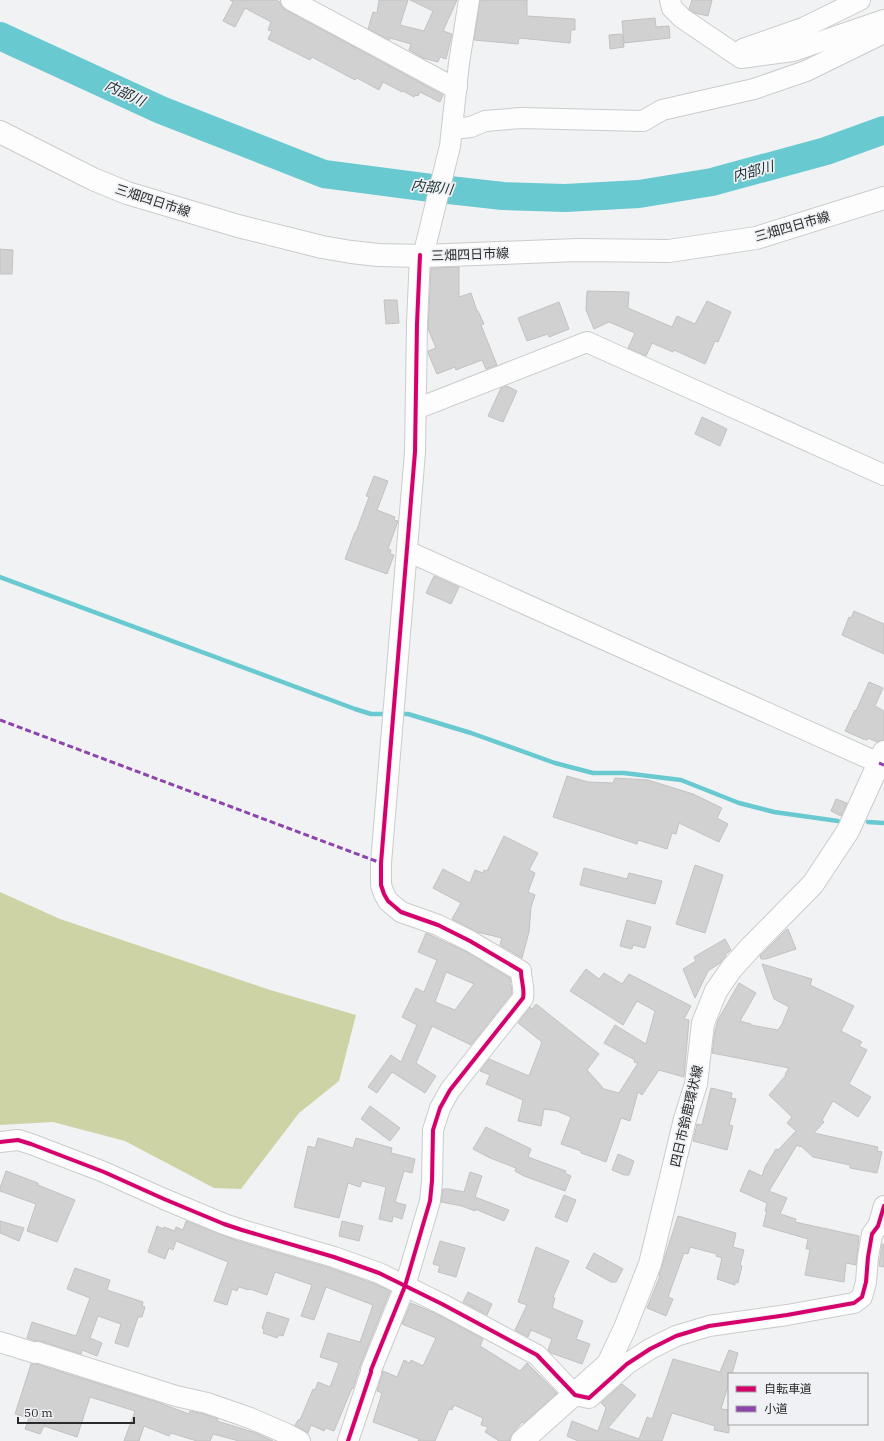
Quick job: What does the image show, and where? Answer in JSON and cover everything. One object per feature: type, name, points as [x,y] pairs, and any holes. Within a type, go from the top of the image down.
[{"type":"main road","name":"三畑四日市線","points":[[0,132],[92,179],[156,203],[238,226],[322,247],[378,255],[578,250],[669,251],[756,238],[884,198]]},
{"type":"main road","name":"四日市鈴鹿環状線","points":[[522,1441],[608,1364],[625,1328],[650,1264],[685,1119],[696,1084],[703,1023],[716,991],[732,968],[812,884],[848,831],[882,757]]},
{"type":"street","points":[[291,0],[449,85],[457,87]]},
{"type":"street","points":[[348,1441],[371,1370],[405,1286],[430,1201],[433,1130],[440,1108],[450,1090],[523,998],[524,992],[521,980],[521,971],[470,941],[438,926],[401,912],[388,901],[381,885],[381,863],[415,452],[417,324],[422,255],[451,138],[459,64],[469,0]]},
{"type":"street","points":[[670,0],[672,8],[682,18],[741,58],[793,51],[884,20]]},
{"type":"street","points":[[734,54],[752,45],[803,28],[860,0]]},
{"type":"street","points":[[451,138],[485,121],[521,118],[642,121],[662,110],[754,89],[806,71],[884,33]]},
{"type":"street","points":[[416,410],[587,342],[884,475]]},
{"type":"street","points":[[407,551],[882,757]]},
{"type":"street","points":[[0,1142],[18,1140],[31,1144],[104,1172],[224,1224],[334,1257],[379,1273],[536,1355],[575,1395],[589,1398],[627,1364],[650,1349],[676,1336],[709,1326],[787,1315],[854,1303],[862,1297],[866,1282],[872,1234],[878,1226],[884,1206]]},
{"type":"street","points":[[0,1342],[35,1353],[37,1352],[176,1396],[207,1403],[250,1418],[300,1441]]},
{"type":"green space","points":[[0,892],[60,919],[270,990],[356,1015],[339,1081],[299,1113],[241,1189],[214,1188],[125,1141],[53,1122],[0,1125]]},
{"type":"building","points":[[230,0],[276,0],[280,2],[281,6],[286,10],[443,95],[440,102],[420,92],[418,96],[415,95],[414,97],[383,82],[379,90],[357,78],[355,80],[312,57],[310,60],[268,39],[272,31],[268,30],[271,22],[245,8],[235,27],[223,21],[233,2]]},
{"type":"building","points":[[379,0],[408,0],[400,25],[424,31],[433,11],[410,0],[457,0],[443,31],[452,34],[446,59],[440,57],[438,62],[423,58],[409,50],[411,44],[390,38],[389,40],[368,29],[373,12],[377,13]]},
{"type":"building","points":[[480,0],[527,0],[527,16],[575,19],[575,30],[571,30],[570,43],[519,38],[518,44],[474,40]]},
{"type":"building","points":[[692,0],[712,0],[708,16],[694,13],[689,9]]},
{"type":"building","points":[[655,18],[656,27],[669,26],[670,38],[624,43],[622,21]]},
{"type":"building","points":[[622,34],[624,47],[610,49],[609,35]]},
{"type":"building","points":[[0,249],[13,250],[12,274],[0,274]]},
{"type":"building","points":[[459,267],[459,297],[471,293],[477,311],[484,324],[481,325],[497,365],[486,369],[482,360],[456,370],[455,367],[437,374],[428,353],[428,351],[436,348],[428,329],[431,268]]},
{"type":"building","points":[[587,291],[629,292],[628,308],[672,327],[677,316],[695,324],[707,301],[731,312],[718,342],[715,341],[705,364],[674,350],[673,352],[652,343],[646,356],[628,348],[635,333],[609,322],[594,329],[586,310]]},
{"type":"building","points":[[384,300],[397,300],[399,323],[386,324]]},
{"type":"building","points":[[559,302],[569,329],[549,337],[548,334],[527,341],[518,318]]},
{"type":"building","points":[[507,386],[517,391],[503,422],[488,416],[501,388]]},
{"type":"building","points":[[702,417],[727,429],[720,446],[695,434]]},
{"type":"building","points":[[374,476],[388,481],[377,510],[395,517],[394,520],[398,521],[388,549],[391,550],[390,554],[394,555],[387,574],[345,559],[369,497],[366,496]]},
{"type":"building","points":[[434,576],[459,587],[451,604],[426,593]]},
{"type":"building","points":[[854,611],[884,624],[884,654],[842,635],[849,617],[851,618]]},
{"type":"building","points":[[869,682],[883,688],[875,706],[884,711],[884,740],[877,742],[868,738],[867,740],[863,739],[845,731]]},
{"type":"building","points":[[567,776],[588,782],[613,783],[615,778],[648,780],[693,794],[722,808],[717,818],[728,824],[719,842],[679,823],[676,834],[672,833],[667,849],[638,840],[637,844],[553,817]]},
{"type":"building","points":[[836,799],[847,803],[841,816],[831,811]]},
{"type":"building","points":[[504,836],[538,853],[529,870],[535,873],[528,892],[535,895],[531,907],[529,932],[522,958],[500,945],[502,938],[477,932],[452,919],[461,903],[433,888],[443,869],[470,883],[475,870],[483,873],[484,870],[487,871]]},
{"type":"building","points":[[695,865],[723,875],[705,933],[676,924]]},
{"type":"building","points":[[584,868],[627,879],[629,873],[662,881],[655,904],[580,885]]},
{"type":"building","points":[[627,920],[651,927],[645,948],[633,945],[632,949],[620,946]]},
{"type":"building","points":[[788,929],[796,949],[766,959],[761,959],[760,956]]},
{"type":"building","points":[[426,933],[465,951],[510,978],[511,982],[509,984],[511,985],[512,993],[471,1045],[432,1026],[416,1063],[436,1076],[425,1093],[392,1072],[377,1093],[368,1087],[391,1055],[401,1062],[417,1025],[402,1017],[416,988],[424,992],[437,960],[418,952]],"holes":[[[446,972],[474,984],[455,1010],[435,1002]]]},
{"type":"building","points":[[725,939],[731,950],[725,955],[726,956],[720,963],[708,971],[695,998],[683,969],[696,961],[694,957]]},
{"type":"building","points":[[762,964],[812,979],[810,985],[854,1006],[841,1031],[862,1042],[859,1046],[867,1050],[849,1084],[871,1097],[858,1117],[833,1101],[822,1120],[824,1122],[814,1133],[878,1147],[877,1151],[882,1152],[877,1173],[850,1168],[850,1165],[813,1157],[801,1146],[800,1147],[797,1145],[769,1191],[787,1198],[780,1214],[796,1219],[795,1222],[859,1236],[856,1265],[846,1263],[844,1282],[805,1275],[810,1249],[806,1249],[808,1239],[763,1226],[767,1211],[765,1211],[767,1203],[740,1191],[749,1170],[762,1176],[765,1167],[776,1149],[778,1150],[796,1131],[787,1123],[792,1117],[769,1095],[786,1075],[785,1074],[789,1068],[712,1053],[718,1020],[739,983],[756,993],[740,1021],[751,1025],[778,1030],[782,1024],[789,1007],[774,999]]},
{"type":"building","points":[[586,969],[599,979],[604,973],[622,984],[629,974],[691,1006],[684,1019],[689,1020],[684,1077],[659,1070],[642,1095],[638,1092],[630,1121],[621,1118],[606,1162],[561,1144],[571,1117],[557,1111],[544,1109],[541,1126],[518,1121],[523,1100],[486,1084],[490,1075],[480,1071],[489,1059],[529,1076],[542,1042],[518,1023],[530,1007],[532,1009],[536,1004],[599,1054],[587,1070],[604,1089],[619,1093],[638,1063],[604,1043],[615,1025],[646,1044],[655,1011],[637,1001],[623,1025],[570,991]]},
{"type":"building","points":[[711,1088],[732,1093],[731,1098],[736,1099],[729,1125],[733,1126],[727,1150],[693,1141],[697,1124],[702,1125]]},
{"type":"building","points":[[370,1106],[400,1128],[390,1141],[361,1119]]},
{"type":"building","points":[[486,1127],[531,1149],[528,1157],[566,1171],[565,1173],[571,1176],[565,1191],[524,1176],[515,1171],[516,1168],[490,1158],[473,1149]]},
{"type":"building","points":[[318,1138],[353,1148],[356,1138],[392,1148],[391,1153],[415,1159],[412,1173],[404,1171],[395,1202],[406,1205],[402,1219],[393,1216],[392,1222],[379,1219],[386,1187],[362,1181],[360,1187],[348,1183],[339,1218],[294,1207],[308,1146],[315,1148]]},
{"type":"building","points":[[618,1154],[634,1161],[629,1175],[624,1175],[612,1170]]},
{"type":"building","points":[[6,1171],[38,1183],[38,1185],[75,1200],[57,1242],[27,1231],[36,1204],[0,1191]]},
{"type":"building","points":[[470,1172],[482,1176],[475,1197],[509,1210],[504,1221],[475,1209],[475,1211],[462,1206],[441,1202],[443,1189],[464,1192]]},
{"type":"building","points":[[564,1195],[576,1200],[567,1222],[555,1217]]},
{"type":"building","points":[[678,1216],[736,1233],[733,1247],[744,1250],[740,1265],[742,1266],[738,1283],[735,1282],[735,1285],[717,1279],[722,1258],[716,1256],[717,1254],[690,1247],[688,1254],[684,1253],[668,1297],[673,1299],[666,1316],[647,1308],[660,1276],[659,1275]]},
{"type":"building","points":[[0,1221],[24,1228],[19,1241],[0,1233]]},
{"type":"building","points":[[186,1221],[238,1241],[330,1268],[390,1291],[360,1366],[353,1389],[352,1388],[334,1431],[326,1428],[324,1431],[311,1425],[308,1433],[295,1425],[298,1420],[300,1420],[313,1389],[315,1390],[318,1382],[330,1387],[339,1363],[320,1357],[328,1333],[360,1342],[373,1305],[326,1287],[314,1320],[301,1316],[312,1285],[275,1272],[267,1295],[239,1287],[237,1291],[232,1289],[227,1305],[214,1301],[228,1262],[176,1241],[173,1250],[169,1248],[165,1259],[148,1252],[157,1226],[163,1229],[164,1227],[175,1231],[176,1227],[183,1230]]},
{"type":"building","points":[[342,1221],[363,1226],[359,1241],[339,1236]]},
{"type":"building","points":[[440,1241],[465,1248],[456,1277],[438,1272],[440,1266],[433,1264]]},
{"type":"building","points":[[882,1244],[884,1244],[884,1267],[879,1266]]},
{"type":"building","points":[[536,1247],[569,1261],[553,1297],[555,1298],[552,1308],[583,1321],[576,1339],[590,1344],[582,1364],[551,1353],[548,1350],[552,1339],[531,1330],[528,1337],[515,1330],[527,1305],[518,1302]]},
{"type":"building","points":[[594,1253],[623,1269],[616,1282],[611,1282],[586,1268]]},
{"type":"building","points":[[75,1268],[110,1280],[107,1290],[143,1302],[142,1306],[145,1307],[142,1317],[138,1317],[128,1347],[115,1343],[121,1324],[98,1316],[90,1338],[102,1343],[97,1356],[82,1350],[81,1354],[27,1338],[32,1322],[76,1336],[90,1298],[67,1289]]},
{"type":"building","points":[[468,1292],[492,1304],[487,1315],[463,1302]]},
{"type":"building","points":[[411,1303],[437,1314],[483,1339],[480,1346],[520,1371],[527,1363],[557,1393],[524,1423],[522,1422],[510,1437],[510,1441],[499,1441],[485,1432],[488,1427],[481,1425],[483,1418],[454,1405],[452,1410],[449,1409],[435,1441],[418,1441],[419,1439],[373,1422],[382,1393],[377,1391],[383,1371],[397,1377],[404,1360],[410,1363],[411,1360],[423,1366],[436,1338],[402,1324]]},
{"type":"building","points":[[267,1312],[289,1319],[283,1336],[279,1335],[277,1338],[263,1333],[264,1330],[262,1328]]},
{"type":"building","points":[[729,1350],[738,1353],[732,1373],[728,1373],[728,1386],[721,1409],[728,1410],[729,1433],[714,1430],[715,1426],[672,1413],[662,1441],[578,1441],[567,1436],[572,1421],[598,1431],[606,1408],[601,1403],[622,1384],[636,1395],[608,1428],[639,1439],[647,1417],[652,1419],[673,1359],[720,1372]]},
{"type":"building","points":[[31,1364],[36,1364],[157,1402],[189,1414],[190,1411],[204,1414],[218,1419],[217,1421],[253,1432],[273,1441],[239,1441],[213,1434],[210,1441],[197,1441],[171,1433],[169,1436],[144,1426],[139,1441],[124,1441],[135,1411],[90,1397],[77,1437],[44,1426],[40,1434],[25,1429],[29,1418],[15,1414]]},
{"type":"waterway","name":"内部川","points":[[0,36],[161,110],[324,174],[503,196],[565,198],[639,194],[712,182],[826,151],[884,130]]},
{"type":"waterway","points":[[0,577],[355,709],[371,714],[388,714]]},
{"type":"waterway","points":[[399,714],[408,714],[471,733],[555,763],[593,773],[624,773],[681,780],[739,803],[774,812],[838,821]]},
{"type":"waterway","points":[[868,822],[884,823]]},
{"type":"marked path","points":[[0,720],[381,863]]},
{"type":"marked path","points":[[879,763],[884,765]]},
{"type":"cycle path","points":[[348,1441],[371,1370],[405,1286],[430,1201],[433,1130],[440,1108],[450,1090],[523,998],[521,971],[470,941],[438,925],[401,912],[388,901],[381,885],[381,863],[415,452],[417,324],[420,255]]},
{"type":"cycle path","points":[[0,1142],[18,1140],[31,1144],[104,1172],[224,1224],[334,1257],[379,1273],[442,1304],[537,1355],[575,1395],[589,1398],[627,1364],[650,1349],[676,1336],[709,1326],[787,1315],[854,1303],[862,1297],[866,1282],[872,1234],[878,1226],[884,1206]]}]
